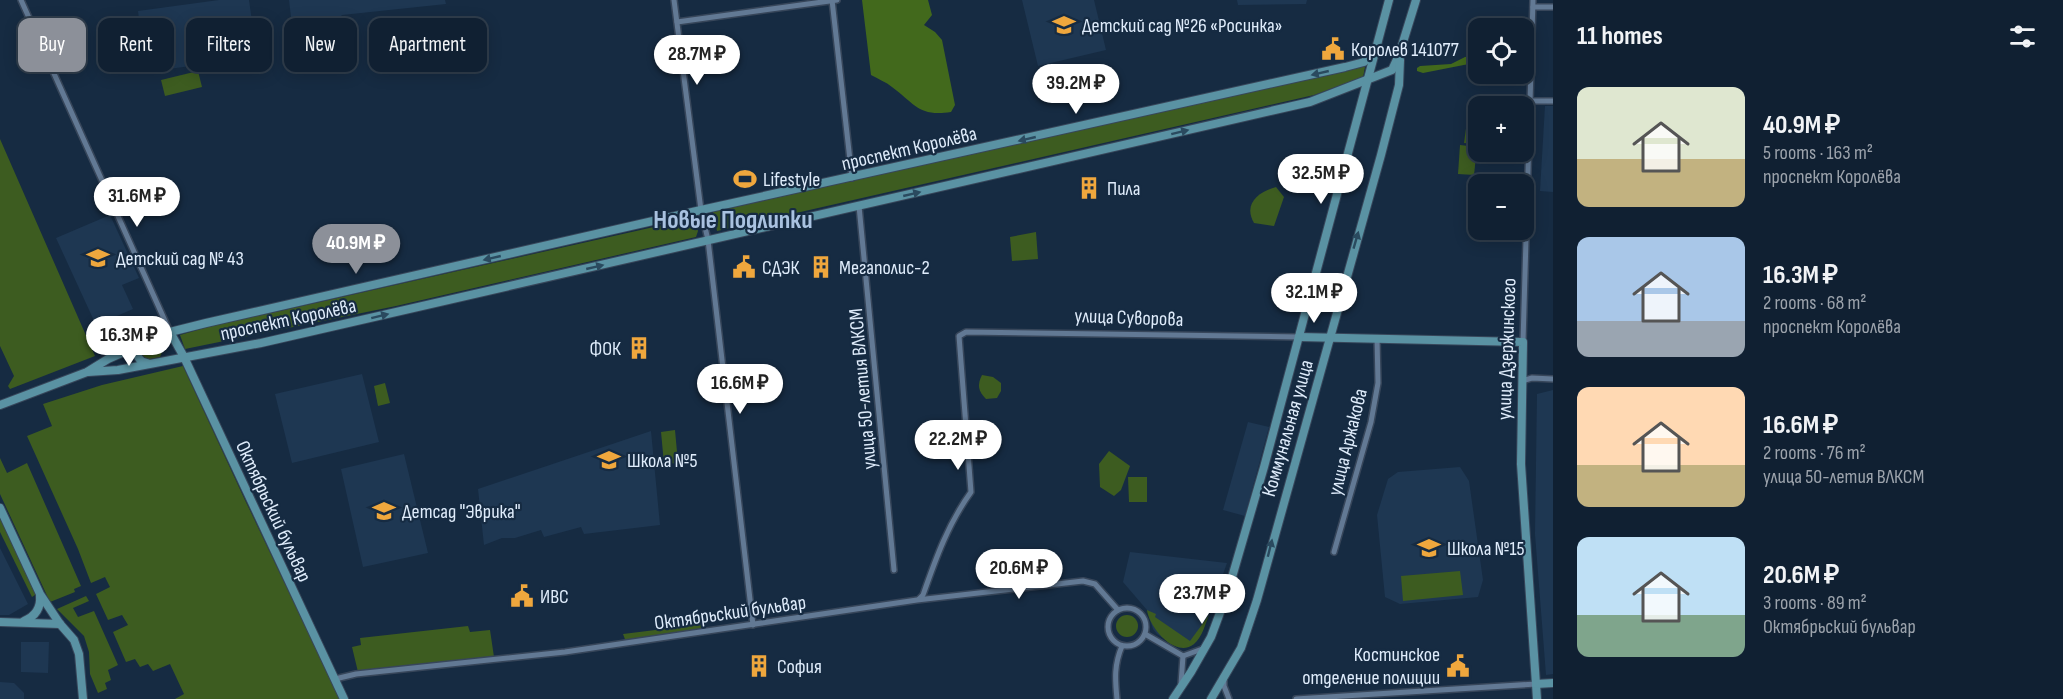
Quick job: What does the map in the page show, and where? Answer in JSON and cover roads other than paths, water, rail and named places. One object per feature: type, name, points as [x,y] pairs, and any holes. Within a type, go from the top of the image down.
[{"type":"main road","name":"Коммунальная улица","points":[[1173,699],[1205,648],[1239,558],[1387,0]]},
{"type":"main road","points":[[1400,55],[1416,0]]},
{"type":"main road","name":"проспект Королёва","points":[[85,373],[108,359],[170,332],[358,287],[1345,67],[1364,62],[1373,52]]},
{"type":"main road","name":"проспект Королёва","points":[[85,373],[118,370],[250,346],[347,325],[1310,102],[1392,70],[1400,55]]},
{"type":"main road","name":"Коммунальная улица","points":[[1211,699],[1241,648],[1257,600],[1399,85],[1400,55]]},
{"type":"main road","name":"Октябрьский бульвар","points":[[170,332],[184,357],[344,699]]},
{"type":"main road","points":[[1299,337],[1523,342]]},
{"type":"main road","name":"улица Дзержинского","points":[[1523,342],[1521,474],[1538,699]]},
{"type":"main road","points":[[136,347],[140,361],[148,363]]},
{"type":"main road","points":[[0,405],[85,373]]},
{"type":"main road","points":[[0,508],[40,594],[74,640],[80,654],[83,699]]},
{"type":"main road","points":[[18,622],[33,617],[39,607],[40,594]]},
{"type":"main road","points":[[0,622],[60,624]]},
{"type":"main road","points":[[1536,684],[1553,683]]},
{"type":"street","points":[[21,0],[170,332]]},
{"type":"street","points":[[674,0],[701,210],[708,240],[753,625]]},
{"type":"street","points":[[832,0],[852,178]]},
{"type":"street","points":[[677,22],[837,0]]},
{"type":"street","points":[[1533,3],[1553,7]]},
{"type":"street","name":"улица Дзержинского","points":[[1530,96],[1533,3]]},
{"type":"street","points":[[1534,101],[1553,101]]},
{"type":"street","name":"улица Дзержинского","points":[[1523,342],[1528,162]]},
{"type":"street","name":"улица 50-летия ВЛКСМ","points":[[859,206],[894,570]]},
{"type":"street","name":"улица Суворова","points":[[917,600],[923,595],[943,538],[956,512],[971,492],[959,336],[966,332],[1015,331],[1299,337]]},
{"type":"street","name":"улица Аржакова","points":[[1334,552],[1371,422],[1378,383],[1377,338]]},
{"type":"street","points":[[1522,381],[1532,378],[1553,379]]},
{"type":"street","name":"Октябрьский бульвар","points":[[335,678],[565,652],[917,600],[1083,580],[1095,584],[1118,610]]},
{"type":"street","points":[[1133,609],[1140,613],[1146,626],[1145,634],[1142,640],[1134,646],[1122,646],[1111,637],[1108,630],[1109,621],[1118,610],[1133,609]]},
{"type":"street","points":[[1145,634],[1183,656],[1205,648]]},
{"type":"street","points":[[1117,699],[1114,673],[1122,646]]},
{"type":"street","name":"Коммунальная улица","points":[[1181,687],[1183,656]]},
{"type":"street","points":[[1224,679],[1229,699]]},
{"type":"street","points":[[1296,699],[1536,684]]},
{"type":"place","name":"Детский сад №26 «Росинка»","points":[[1064,25]]},
{"type":"place","name":"Королев 141077","points":[[1333,49]]},
{"type":"place","name":"Lifestyle","points":[[745,179]]},
{"type":"place","name":"Пила","points":[[1089,188]]},
{"type":"place","name":"Детский сад № 43","points":[[98,258]]},
{"type":"place","name":"СДЭК","points":[[744,267]]},
{"type":"place","name":"Мегаполис-2","points":[[821,267]]},
{"type":"place","name":"ФОК","points":[[639,348]]},
{"type":"place","name":"Школа №5","points":[[609,460]]},
{"type":"place","name":"Детсад \"Эврика\"","points":[[384,511]]},
{"type":"place","name":"Школа №15","points":[[1429,548]]},
{"type":"place","name":"ИВС","points":[[522,596]]},
{"type":"place","name":"София","points":[[759,666]]},
{"type":"place","name":"Костинское отделение полиции","points":[[1458,666]]},
{"type":"district","name":"Новые Подлипки","points":[[733,219]]}]
